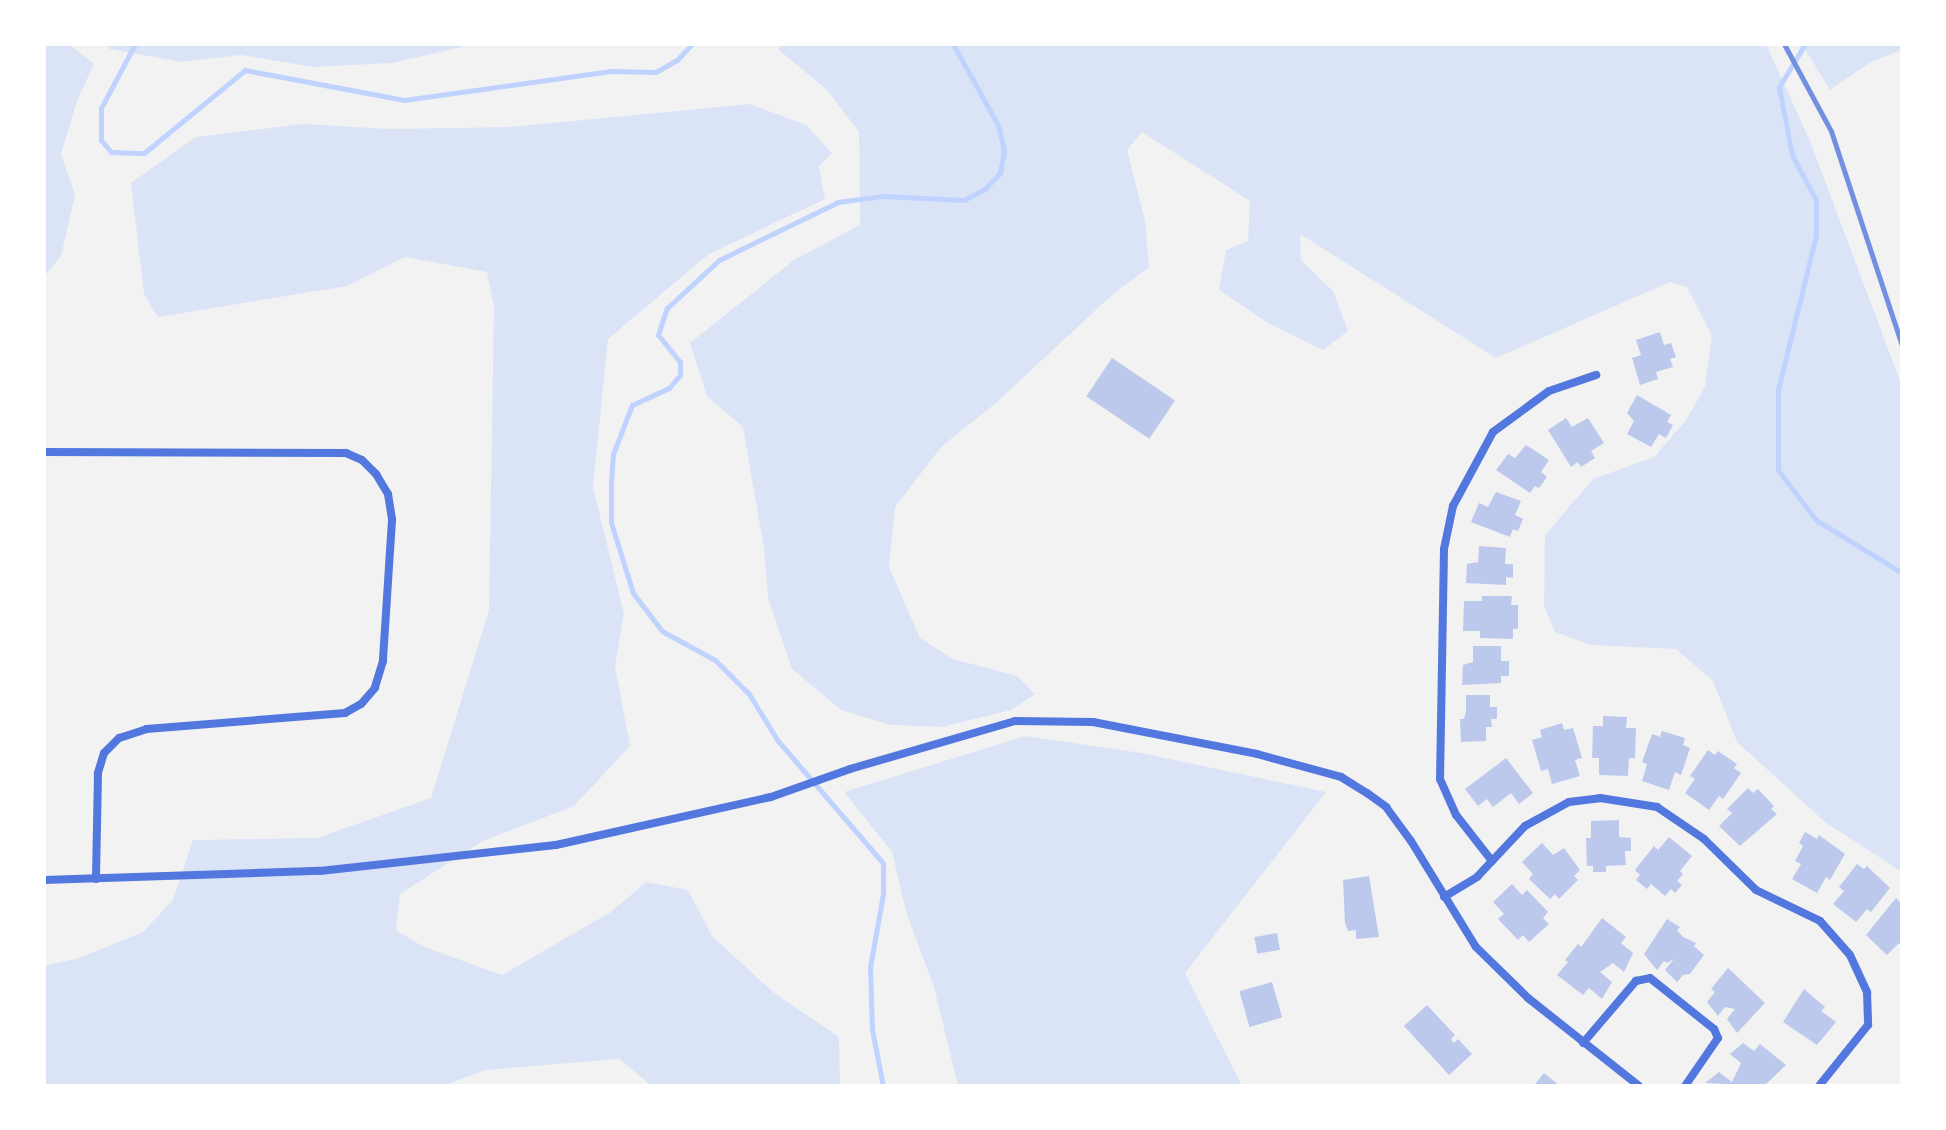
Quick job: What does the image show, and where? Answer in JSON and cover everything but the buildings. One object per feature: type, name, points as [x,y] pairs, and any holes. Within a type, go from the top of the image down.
[{"type":"street","points":[[1492,861],[1456,815],[1440,779],[1444,549],[1453,506],[1493,432],[1549,391],[1596,375]]},
{"type":"street","points":[[44,452],[346,453],[362,460],[376,474],[388,494],[392,520],[383,661],[375,688],[361,704],[345,713],[147,729],[119,738],[104,753],[98,773],[96,879]]},
{"type":"street","points":[[44,880],[320,871],[556,845],[771,797],[850,769],[1015,721],[1093,722],[1257,754],[1341,777],[1386,807],[1476,947],[1528,998],[1639,1086]]},
{"type":"street","points":[[1444,897],[1477,877],[1525,826],[1569,802],[1626,800],[1657,807],[1684,823],[1756,890],[1832,931],[1860,973],[1867,992],[1868,1025],[1819,1086]]},
{"type":"street","points":[[1583,1043],[1636,981],[1650,978],[1714,1029],[1718,1038],[1716,1046],[1685,1086]]},
{"type":"shaded area","points":[[44,44],[69,44],[94,64],[77,101],[61,154],[75,195],[61,256],[44,277]]},
{"type":"shaded area","points":[[106,44],[475,44],[392,63],[313,67],[241,55],[182,62],[110,49]]},
{"type":"shaded area","points":[[779,44],[1766,44],[1810,141],[1902,386],[1902,872],[1825,822],[1737,742],[1713,681],[1676,649],[1591,645],[1555,632],[1544,606],[1545,535],[1593,479],[1654,457],[1686,420],[1705,387],[1712,336],[1687,287],[1670,282],[1496,358],[1300,234],[1301,260],[1333,291],[1348,331],[1323,350],[1268,323],[1219,290],[1226,250],[1248,241],[1250,201],[1142,132],[1127,150],[1145,220],[1149,267],[1113,294],[997,402],[942,446],[895,507],[889,567],[920,638],[953,659],[1017,676],[1035,694],[1011,710],[942,727],[891,725],[841,710],[792,669],[768,598],[764,549],[743,427],[707,396],[690,343],[794,260],[860,225],[859,132],[827,90],[779,50]]},
{"type":"shaded area","points":[[1802,44],[1902,44],[1902,50],[1871,62],[1830,90]]},
{"type":"shaded area","points":[[750,104],[806,125],[832,153],[819,166],[825,199],[709,254],[608,339],[593,487],[624,614],[615,666],[630,746],[574,806],[483,841],[400,894],[396,930],[422,946],[502,975],[611,912],[646,882],[688,890],[712,936],[773,992],[839,1037],[840,1086],[652,1086],[619,1059],[485,1070],[443,1086],[44,1086],[44,966],[79,958],[143,932],[173,900],[193,840],[317,838],[431,798],[489,610],[494,306],[487,272],[405,257],[347,286],[158,317],[144,294],[131,183],[196,137],[303,124],[389,129],[510,127]]},
{"type":"shaded area","points":[[1025,736],[1141,753],[1326,792],[1185,973],[1242,1086],[958,1086],[934,987],[907,915],[892,852],[844,792]]},
{"type":"waterway","points":[[135,44],[101,108],[101,140],[111,152],[144,153],[245,70],[404,100],[611,71],[656,72],[677,60],[692,44]]},
{"type":"waterway","points":[[883,1086],[872,1030],[870,967],[883,894],[883,863],[778,741],[749,694],[715,660],[662,631],[633,593],[611,523],[611,482],[613,454],[632,405],[669,388],[680,375],[680,362],[658,335],[667,308],[719,260],[838,202],[883,196],[964,200],[985,189],[1000,173],[1004,151],[999,127],[953,44]]},
{"type":"waterway","points":[[1805,44],[1779,87],[1792,155],[1816,200],[1816,235],[1778,390],[1778,470],[1816,520],[1902,573]]},
{"type":"railway","points":[[1784,44],[1831,131],[1902,346]]}]
